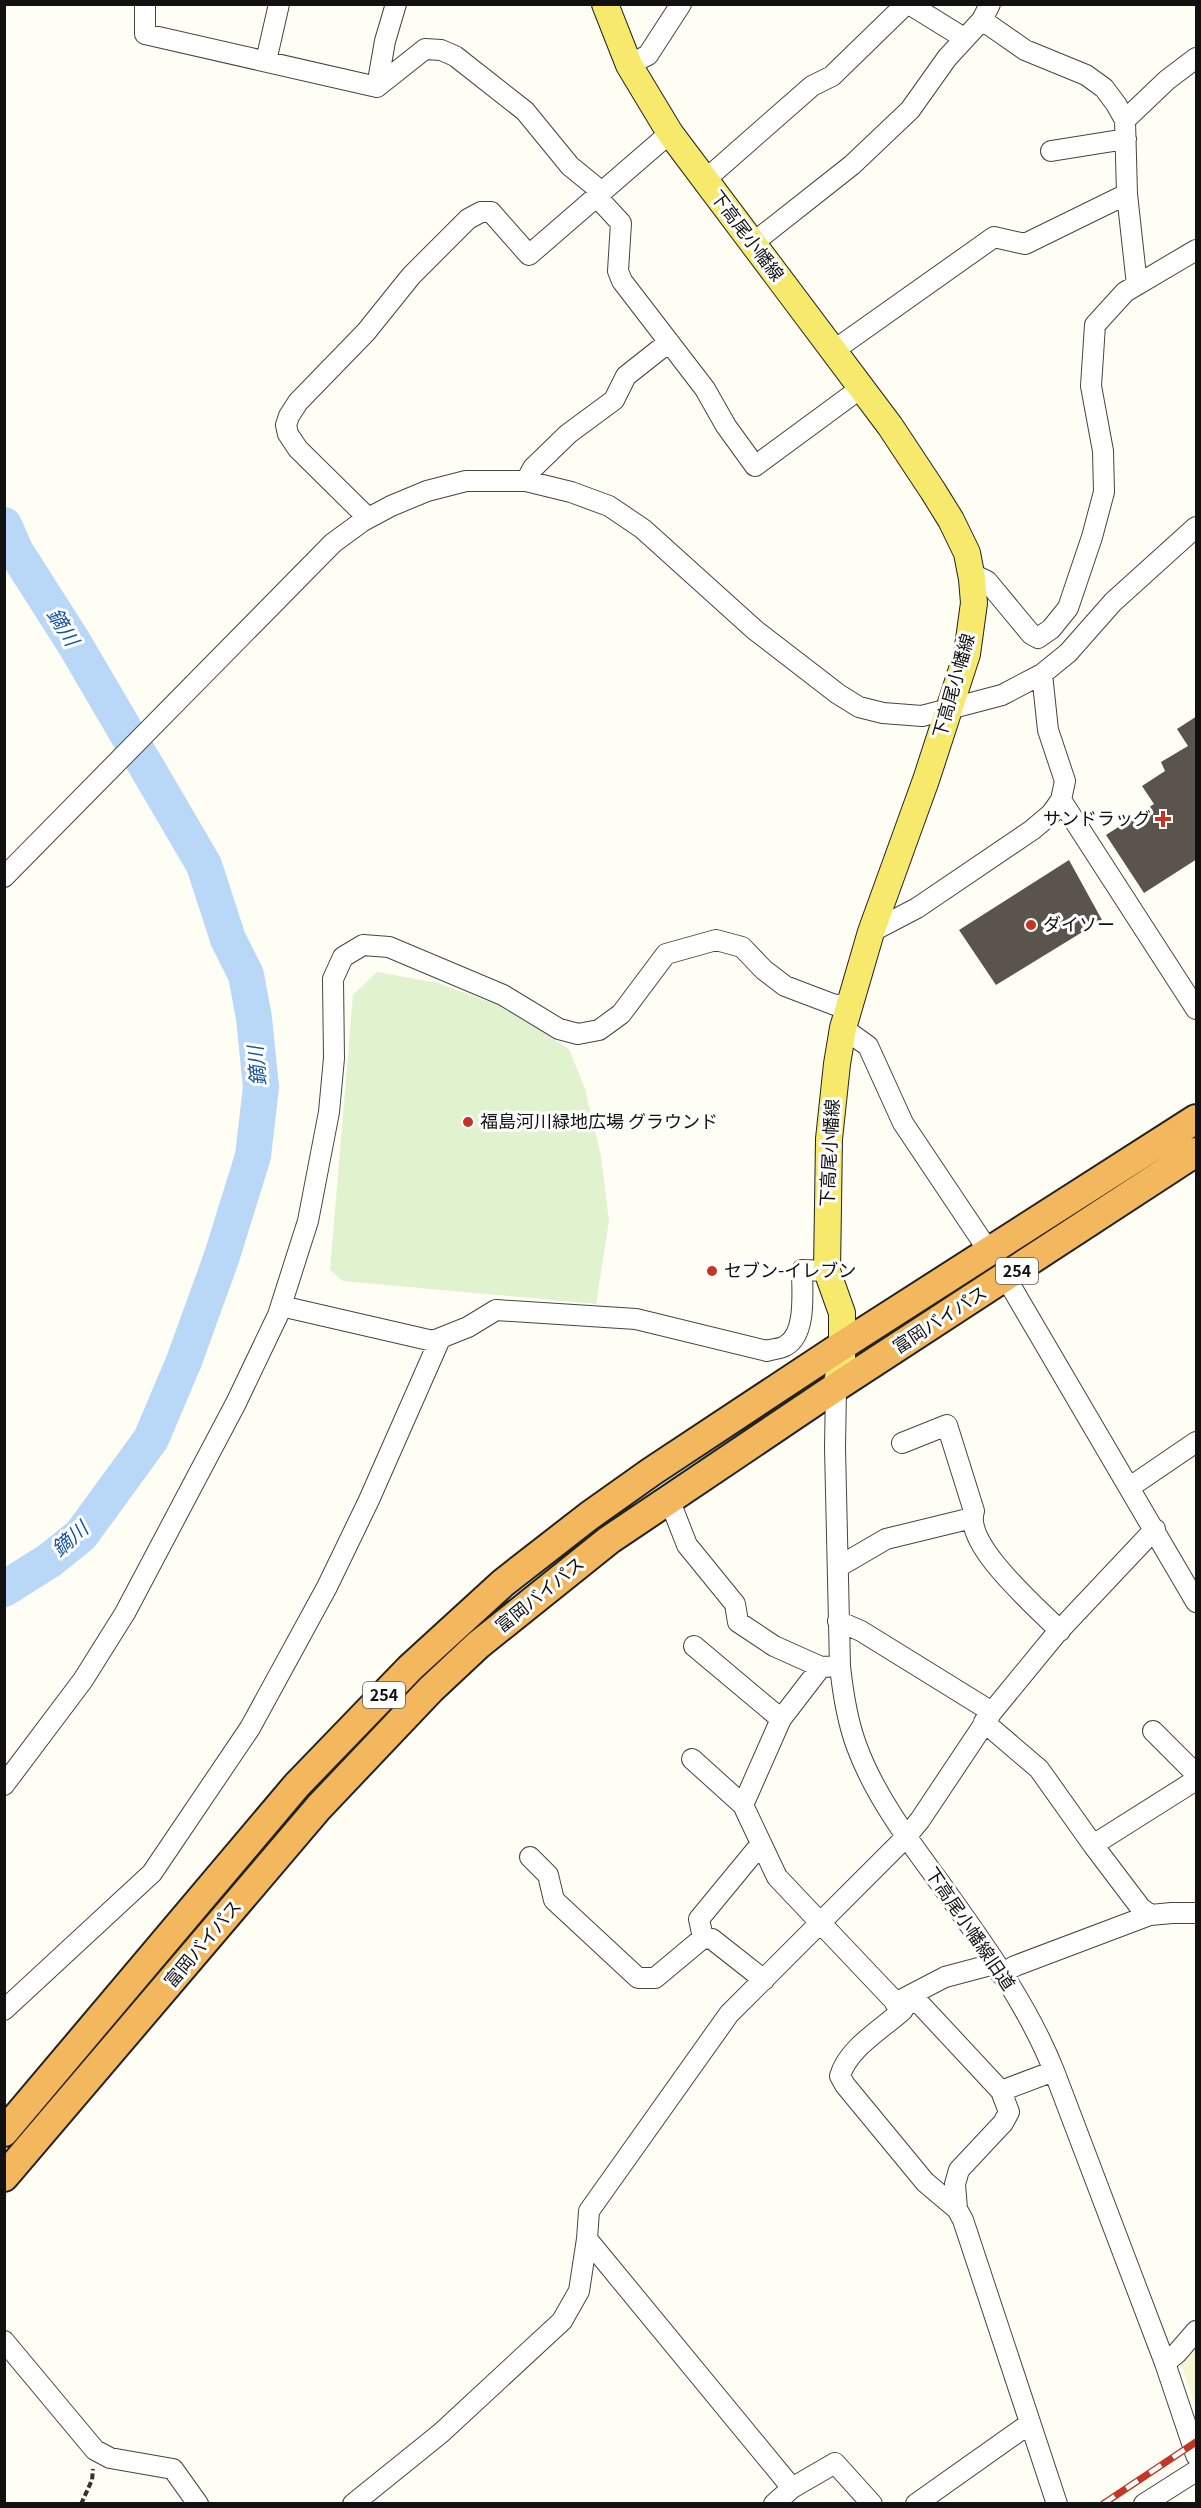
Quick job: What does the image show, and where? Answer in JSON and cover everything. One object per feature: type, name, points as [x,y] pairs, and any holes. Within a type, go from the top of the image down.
[{"type":"highway","name":"富岡バイパス","points":[[4,2132],[297,1785],[410,1668],[503,1583],[598,1509],[843,1346],[1197,1119]]},
{"type":"highway","name":"富岡バイパス","points":[[4,2177],[320,1807],[431,1689],[486,1638],[567,1571],[669,1499],[836,1387],[1197,1152]]},
{"type":"main road","name":"下高尾小幡線","points":[[605,4],[629,65],[670,133],[890,426],[951,520],[967,553],[974,603],[967,654],[926,780],[871,932],[847,1016],[831,1102],[827,1271],[842,1313],[843,1346],[836,1387]]},
{"type":"street","points":[[145,4],[145,34],[377,87]]},
{"type":"street","points":[[266,61],[279,4]]},
{"type":"street","points":[[377,87],[385,41],[396,4]]},
{"type":"street","points":[[629,65],[648,55],[681,4]]},
{"type":"street","points":[[705,180],[812,86],[832,76],[907,4],[964,38]]},
{"type":"street","points":[[753,243],[852,165],[910,110],[986,12],[1025,50],[1086,75],[1104,88],[1125,129],[1127,194],[1137,285]]},
{"type":"street","points":[[377,87],[425,49],[441,50],[455,56],[525,111],[621,223],[618,271],[622,281],[705,388],[726,426],[755,466],[861,388]]},
{"type":"street","points":[[1051,151],[1125,129],[1167,80],[1197,58]]},
{"type":"street","points":[[368,518],[298,449],[288,434],[286,425],[298,402],[366,332],[411,276],[468,219],[481,212],[491,212],[529,255],[670,133]]},
{"type":"street","points":[[833,351],[994,237],[1025,244],[1127,194]]},
{"type":"street","points":[[970,573],[987,581],[1030,634],[1038,638],[1051,629],[1068,608],[1092,537],[1104,492],[1103,452],[1091,386],[1095,325],[1125,292],[1197,250]]},
{"type":"street","points":[[525,481],[533,468],[568,434],[614,400],[626,376],[669,342]]},
{"type":"street","points":[[4,877],[333,543],[368,518],[427,491],[466,481],[525,481],[571,492],[609,506],[643,529],[755,630],[810,673],[859,707],[883,713],[922,717],[1002,695],[1028,684],[1068,653],[1113,602],[1197,526]]},
{"type":"street","points":[[1071,597],[1095,621]]},
{"type":"street","points":[[871,932],[917,908],[1032,830],[1051,814],[1061,800],[1065,781],[1048,730],[1042,674]]},
{"type":"street","points":[[1061,800],[1197,1009]]},
{"type":"street","points":[[4,1785],[83,1680],[125,1613],[236,1403],[281,1306],[308,1221],[329,1112],[334,1058],[333,979],[343,957],[363,945],[389,947],[503,995],[558,1029],[578,1034],[599,1030],[621,1014],[666,954],[716,940],[742,947],[764,970],[785,986],[835,1005],[847,1016],[868,1046],[903,1123],[990,1253]]},
{"type":"street","points":[[281,1306],[433,1341],[468,1328],[496,1310],[617,1316],[766,1351],[786,1346],[795,1336],[802,1318],[802,1270],[827,1271]]},
{"type":"street","points":[[1006,1278],[1197,1602]]},
{"type":"street","points":[[4,2010],[152,1873],[250,1728],[327,1587],[369,1500],[440,1339]]},
{"type":"street","name":"下高尾小幡線旧道","points":[[836,1387],[838,1621],[830,1667],[843,1697],[856,1745],[878,1790],[906,1837],[998,1969],[1034,2028],[1054,2070],[1165,2363],[1197,2456]]},
{"type":"street","points":[[902,1443],[947,1425],[974,1510],[972,1524],[986,1552],[1060,1631]]},
{"type":"street","points":[[1130,1487],[1197,1442]]},
{"type":"street","points":[[669,1499],[687,1545],[735,1605],[738,1622],[774,1646],[830,1667],[781,1719],[743,1805]]},
{"type":"street","points":[[838,1567],[886,1539],[972,1518]]},
{"type":"street","points":[[353,2504],[441,2433],[562,2321],[579,2291],[589,2211],[729,2014],[906,1837],[920,1820],[988,1717],[1060,1631],[1155,1529]]},
{"type":"street","points":[[838,1621],[861,1631],[988,1717],[1039,1769],[1093,1845],[1140,1906],[1150,1915]]},
{"type":"street","points":[[694,1646],[781,1719]]},
{"type":"street","points":[[1153,1731],[1197,1774]]},
{"type":"street","points":[[692,1759],[743,1805],[777,1877],[818,1923],[903,2010],[850,2055],[840,2076],[925,2182],[957,2209],[963,2220],[1057,2504]]},
{"type":"street","points":[[1093,1845],[1197,1780]]},
{"type":"street","points":[[703,1938],[699,1919],[760,1845]]},
{"type":"street","points":[[530,1857],[548,1875],[554,1900],[638,1978],[655,1978],[703,1938],[712,1939],[764,1980]]},
{"type":"street","points":[[895,2003],[945,1977],[1015,1966],[1150,1915],[1197,1913]]},
{"type":"street","points":[[895,2003],[919,2003],[1001,2091],[1009,2112],[1003,2123],[959,2170],[955,2184],[957,2209]]},
{"type":"street","points":[[1001,2091],[1054,2070]]},
{"type":"street","points":[[587,2240],[792,2488]]},
{"type":"street","points":[[1165,2363],[1177,2354],[1197,2331]]},
{"type":"street","points":[[4,2341],[95,2450],[110,2458],[173,2469],[198,2504]]},
{"type":"street","points":[[916,2504],[1029,2424]]},
{"type":"street","points":[[774,2504],[792,2488],[835,2463],[872,2504]]},
{"type":"street","points":[[1144,2504],[1197,2471]]},
{"type":"path","points":[[81,2504],[92,2480],[95,2450]]},
{"type":"green space","name":"福島河川緑地広場 グラウンド","points":[[377,972],[438,983],[501,1006],[569,1049],[585,1089],[601,1156],[609,1221],[596,1304],[343,1281],[330,1270],[353,995]]},
{"type":"green space","points":[[1196,2342],[1196,2408],[1180,2361]]},
{"type":"building","name":"サンドラッグ","points":[[1197,716],[1197,859],[1144,893],[1106,835],[1154,804],[1142,786],[1165,771],[1161,762],[1188,746],[1177,729]]},
{"type":"building","name":"ダイソー","points":[[1069,860],[1102,920],[996,985],[959,930]]},
{"type":"waterway","name":"鏑川","points":[[4,525],[16,552],[74,643],[204,865],[228,939],[246,975],[254,1018],[261,1087],[253,1156],[222,1256],[184,1361],[151,1439],[81,1535],[50,1560],[4,1589]]},
{"type":"railway","points":[[1103,2504],[1196,2442]]},
{"type":"place","name":"サンドラッグ","points":[[1163,819]]},
{"type":"place","name":"ダイソー","points":[[1031,925]]},
{"type":"place","name":"福島河川緑地広場 グラウンド","points":[[468,1122]]},
{"type":"place","name":"セブン-イレブン","points":[[712,1271]]}]
